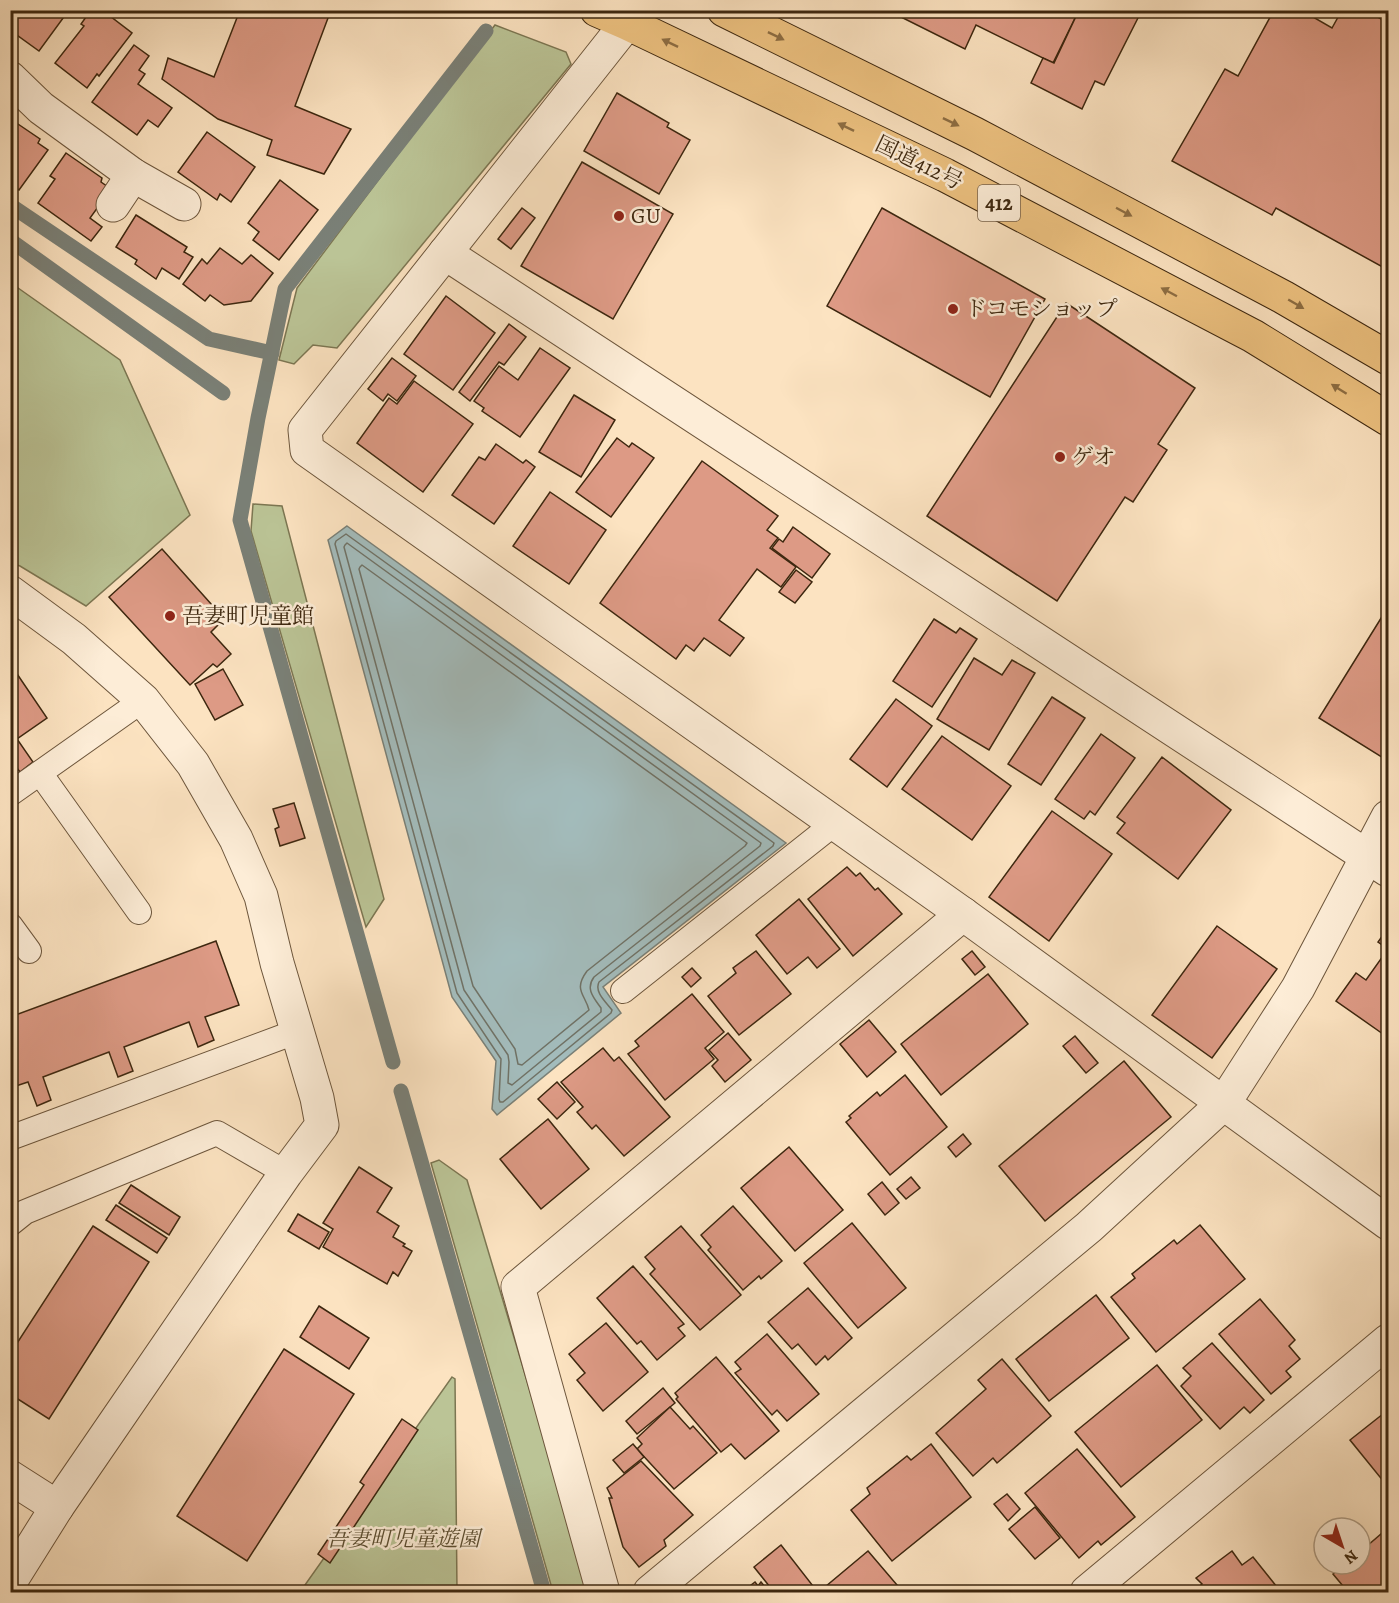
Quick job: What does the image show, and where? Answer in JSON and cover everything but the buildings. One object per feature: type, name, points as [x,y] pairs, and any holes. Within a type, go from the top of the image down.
[{"type":"highway","name":"国道412号","points":[[597,10],[945,175],[1253,336],[1389,419]]},
{"type":"highway","name":"412","points":[[724,10],[975,134],[1283,297],[1389,358]]},
{"type":"street","points":[[627,23],[305,430],[307,450],[835,823],[1389,1223]]},
{"type":"street","points":[[10,78],[41,108],[133,175],[184,204]]},
{"type":"street","points":[[113,205],[133,175]]},
{"type":"street","points":[[445,253],[1378,863]]},
{"type":"street","points":[[10,592],[74,639],[142,700],[193,764],[236,839],[261,897],[277,963],[317,1098],[322,1125],[286,1173],[57,1507],[10,1582]]},
{"type":"street","points":[[650,1593],[1089,1227],[1224,1103],[1378,863],[1389,817]]},
{"type":"street","points":[[603,1593],[518,1287],[963,915]]},
{"type":"street","points":[[1087,1593],[1389,1341]]},
{"type":"street","points":[[10,1477],[57,1507]]},
{"type":"lane","points":[[10,794],[142,700]]},
{"type":"lane","points":[[40,773],[139,912]]},
{"type":"lane","points":[[624,991],[835,823]]},
{"type":"lane","points":[[10,925],[29,951]]},
{"type":"lane","points":[[10,1138],[298,1031]]},
{"type":"lane","points":[[10,1224],[25,1212],[217,1133],[286,1173]]},
{"type":"green space","points":[[495,25],[566,52],[571,64],[337,348],[313,345],[294,364],[279,360],[297,288]]},
{"type":"green space","points":[[11,283],[120,360],[190,515],[86,606],[20,566],[11,563]]},
{"type":"green space","points":[[253,504],[282,506],[384,899],[366,927],[251,531]]},
{"type":"green space","points":[[439,1160],[467,1180],[590,1592],[553,1592],[431,1163]]},
{"type":"green space","name":"吾妻町児童遊園","points":[[452,1377],[455,1379],[457,1592],[300,1592]]},
{"type":"water","points":[[347,526],[786,843],[603,987],[621,1013],[497,1115],[492,1109],[496,1061],[452,997],[328,540]]},
{"type":"waterway","points":[[393,1062],[240,520],[258,418],[285,289],[486,31]]},
{"type":"waterway","points":[[10,205],[209,339],[272,353]]},
{"type":"waterway","points":[[10,240],[223,393]]},
{"type":"waterway","points":[[401,1091],[544,1592]]},
{"type":"place","name":"GU","points":[[619,216]]},
{"type":"place","name":"ドコモショップ","points":[[953,309]]},
{"type":"place","name":"ゲオ","points":[[1060,457]]},
{"type":"place","name":"吾妻町児童館","points":[[170,616]]}]
